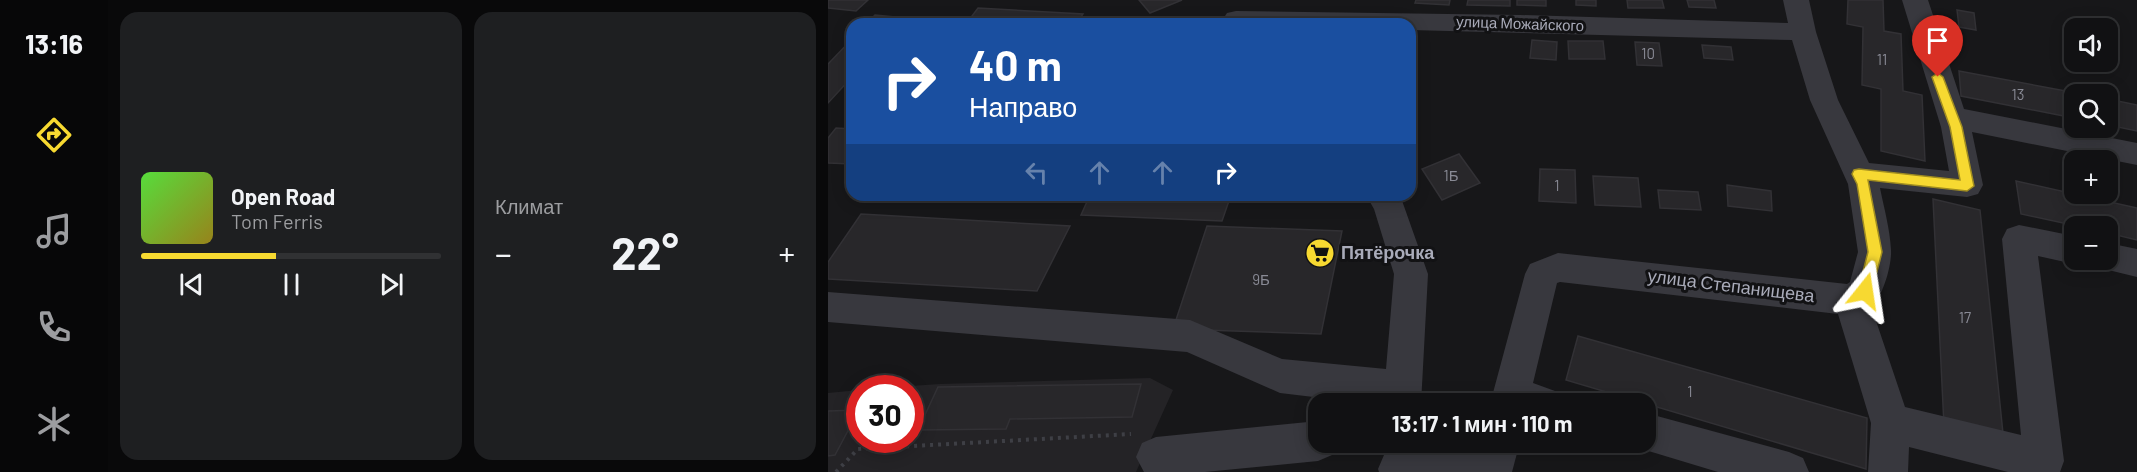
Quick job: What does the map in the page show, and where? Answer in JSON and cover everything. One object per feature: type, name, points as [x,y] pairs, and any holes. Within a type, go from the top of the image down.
[{"type":"street","points":[[1796,0],[1803,32],[1824,100],[1864,184],[1875,252],[1865,291],[1851,300],[1891,423],[1888,472]]},
{"type":"street","points":[[1859,174],[1967,186],[1952,117],[1915,0]]},
{"type":"street","name":"улица Можайского","points":[[1233,14],[1361,18]]},
{"type":"street","name":"улица Можайского","points":[[1416,20],[1803,32]]},
{"type":"street","points":[[1952,117],[2137,154]]},
{"type":"street","points":[[1387,201],[1411,274],[1402,393]]},
{"type":"street","points":[[1891,423],[2044,461],[2019,238],[2064,248]]},
{"type":"street","points":[[2118,259],[2137,263]]},
{"type":"street","name":"улица Степанищева","points":[[1521,393],[1542,274],[1558,267],[1851,300]]},
{"type":"street","points":[[828,307],[1190,336],[1280,376],[1384,393]]},
{"type":"street","points":[[1656,435],[1789,472]]},
{"type":"street","points":[[1142,450],[1308,442]]},
{"type":"street","points":[[1398,461],[1496,462]]},
{"type":"path","points":[[836,472],[858,449],[1132,433],[1142,450]]},
{"type":"shaded area","points":[[1150,378],[1173,390],[1136,472],[828,472],[828,393],[846,391],[846,453],[924,453],[924,385]]},
{"type":"building","points":[[828,0],[868,0],[856,11],[828,8]]},
{"type":"building","points":[[1139,0],[1182,0],[1150,13]]},
{"type":"building","points":[[1416,0],[1450,0],[1449,5],[1415,3]]},
{"type":"building","points":[[1468,0],[1510,0],[1510,6],[1467,5]]},
{"type":"building","points":[[1517,0],[1546,0],[1546,6],[1517,5]]},
{"type":"building","points":[[1576,0],[1596,0],[1596,6],[1576,5]]},
{"type":"building","points":[[1627,0],[1662,0],[1664,8],[1628,8]]},
{"type":"building","points":[[1687,0],[1714,0],[1716,8],[1689,7]]},
{"type":"building","points":[[1848,0],[1883,0],[1884,31],[1901,34],[1903,91],[1922,95],[1925,161],[1881,151],[1881,89],[1862,85],[1863,27],[1847,24]]},
{"type":"building","points":[[978,8],[1083,14],[1080,18],[970,18]]},
{"type":"building","points":[[1957,10],[1974,13],[1976,30],[1959,27]]},
{"type":"building","points":[[875,15],[907,18],[872,18]]},
{"type":"building","points":[[1532,40],[1557,42],[1556,60],[1530,58]]},
{"type":"building","points":[[1568,41],[1603,41],[1605,59],[1569,59]]},
{"type":"building","points":[[1635,42],[1659,43],[1662,66],[1637,65]]},
{"type":"building","points":[[846,45],[846,84],[828,103],[828,64]]},
{"type":"building","points":[[1702,45],[1731,47],[1733,60],[1704,58]]},
{"type":"building","points":[[1959,71],[2064,91],[2064,116],[1961,96]]},
{"type":"building","points":[[2118,101],[2137,105],[2137,131],[2118,127]]},
{"type":"building","points":[[836,128],[846,129],[846,164],[828,163],[828,138]]},
{"type":"building","points":[[1459,154],[1480,183],[1442,200],[1422,169]]},
{"type":"building","points":[[1540,169],[1575,170],[1576,203],[1539,201]]},
{"type":"building","points":[[1593,176],[1638,178],[1641,207],[1595,205]]},
{"type":"building","points":[[2016,181],[2064,192],[2064,204],[2118,204],[2137,208],[2137,240],[2118,235],[2118,216],[2064,216],[2064,223],[2021,214]]},
{"type":"building","points":[[1727,185],[1771,191],[1772,211],[1728,206]]},
{"type":"building","points":[[1658,190],[1698,192],[1701,210],[1660,208]]},
{"type":"building","points":[[1933,199],[1980,210],[2004,443],[1944,426]]},
{"type":"building","points":[[1087,201],[1229,201],[1222,221],[1081,215]]},
{"type":"building","points":[[861,214],[1070,226],[1037,291],[828,279],[828,262]]},
{"type":"building","points":[[1207,226],[1342,231],[1321,334],[1173,329]]},
{"type":"building","points":[[1578,336],[1867,418],[1866,469],[1656,407],[1656,393],[1610,393],[1566,380]]},
{"type":"building","points":[[1141,384],[1132,417],[1010,419],[1006,429],[924,430],[924,417],[938,387]]},
{"type":"building","points":[[846,410],[846,434],[835,455],[828,456],[828,411]]},
{"type":"place","name":"Пятёрочка","points":[[1320,253]]},
{"type":"route","points":[[1865,291],[1875,252],[1864,184],[1859,174],[1967,186],[1956,127],[1938,77]]}]
